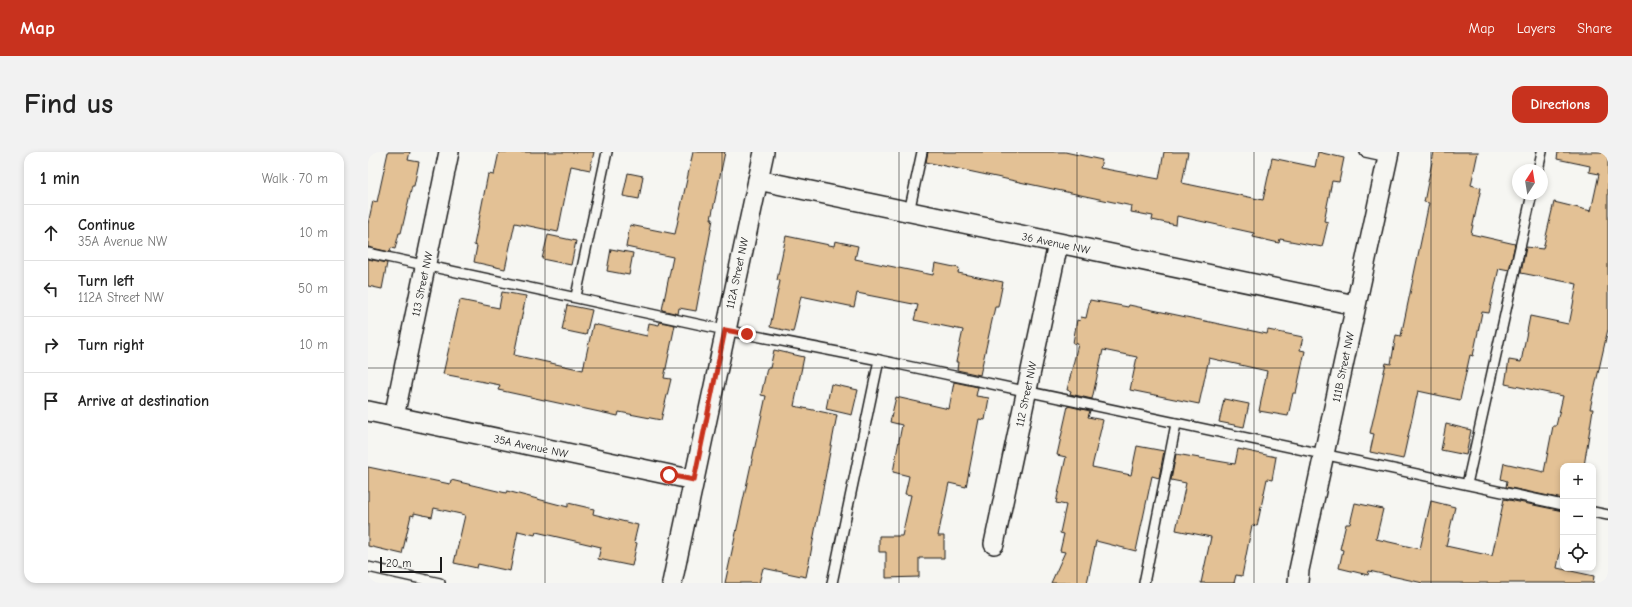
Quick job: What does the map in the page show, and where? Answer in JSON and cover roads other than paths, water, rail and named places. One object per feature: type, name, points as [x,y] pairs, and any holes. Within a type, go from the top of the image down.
[{"type":"street","name":"113 Street NW","points":[[394,417],[450,152]]},
{"type":"street","name":"112A Street NW","points":[[672,583],[764,152]]},
{"type":"street","name":"111B Street NW","points":[[1298,583],[1299,570],[1388,154]]},
{"type":"street","name":"36 Avenue NW","points":[[758,180],[1355,305]]},
{"type":"street","name":"112 Street NW","points":[[994,544],[1058,244]]},
{"type":"street","name":"35A Avenue NW","points":[[368,411],[694,480]]},
{"type":"lane","points":[[576,296],[607,152]]},
{"type":"lane","points":[[909,212],[922,152]]},
{"type":"lane","points":[[1365,152],[1388,154]]},
{"type":"lane","points":[[1539,164],[1542,152]]},
{"type":"lane","points":[[1467,484],[1531,200]]},
{"type":"lane","points":[[368,253],[576,296],[725,330],[879,360],[1560,504]]},
{"type":"lane","points":[[832,583],[879,360]]},
{"type":"lane","points":[[1144,583],[1176,424]]},
{"type":"lane","points":[[1596,513],[1608,515]]},
{"type":"lane","points":[[368,568],[440,583]]}]
